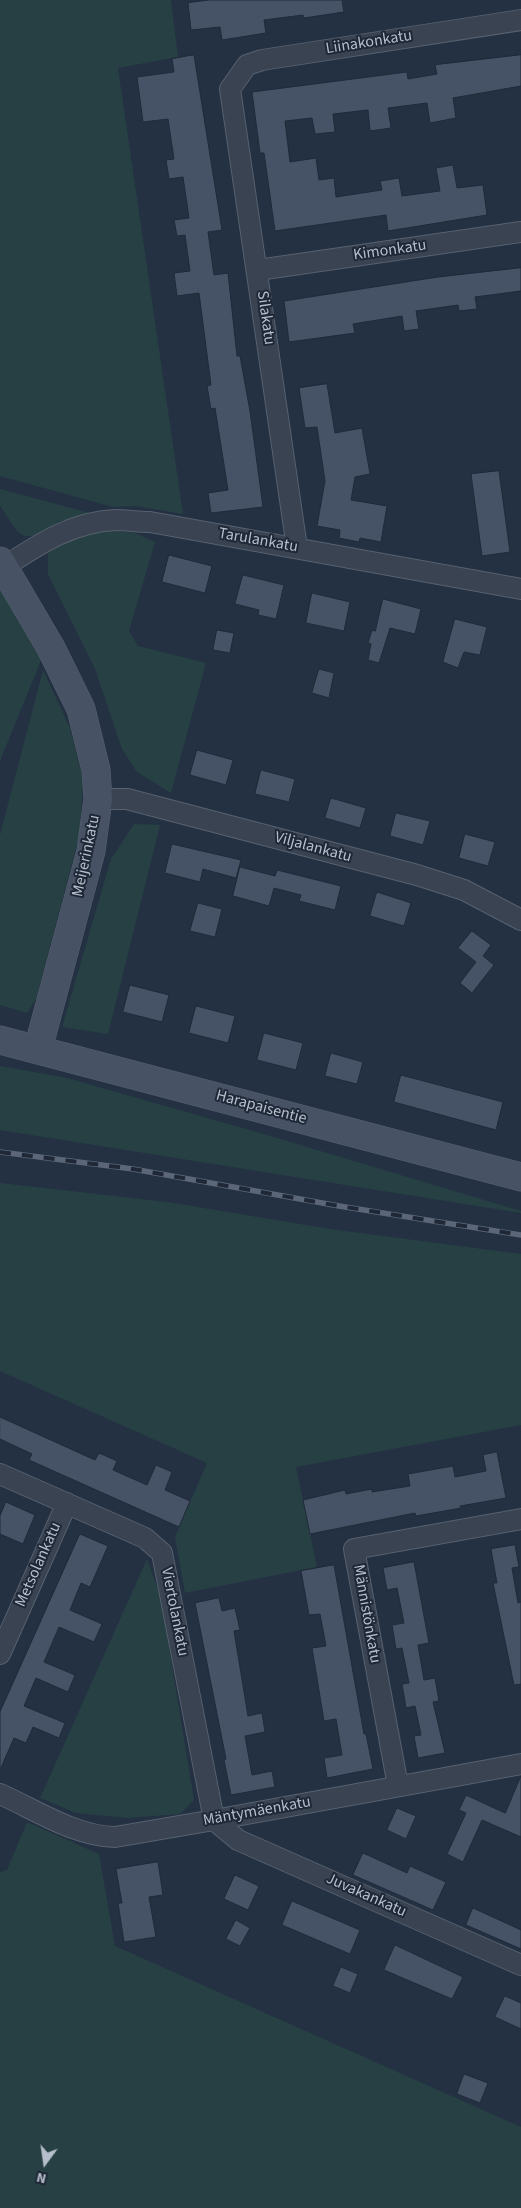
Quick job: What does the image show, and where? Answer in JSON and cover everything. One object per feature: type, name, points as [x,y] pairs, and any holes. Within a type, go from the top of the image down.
[{"type":"main road","name":"Meijerinkatu","points":[[2,564],[51,648],[81,709],[96,770],[98,799],[91,851],[38,1049]]},
{"type":"main road","name":"Harapaisentie","points":[[0,1040],[521,1178]]},
{"type":"street","name":"Liinakonkatu","points":[[230,89],[247,65],[262,60],[521,20]]},
{"type":"street","name":"Silakatu","points":[[230,89],[258,270],[297,548]]},
{"type":"street","name":"Kimonkatu","points":[[258,270],[521,232]]},
{"type":"street","name":"Tarulankatu","points":[[2,564],[45,539],[80,525],[115,520],[150,522],[521,588]]},
{"type":"street","name":"Viljalankatu","points":[[98,799],[127,799],[417,875],[464,890],[521,920]]},
{"type":"street","name":"Viertolankatu","points":[[0,1474],[145,1538],[162,1552],[214,1820]]},
{"type":"street","name":"Metsolankatu","points":[[0,1654],[67,1503]]},
{"type":"street","name":"Männistönkatu","points":[[398,1786],[354,1549],[521,1519]]},
{"type":"street","name":"Mäntymäenkatu","points":[[0,1794],[77,1829],[101,1836],[115,1837],[521,1764]]},
{"type":"street","name":"Juvakankatu","points":[[214,1820],[238,1840],[521,1965]]},
{"type":"green space","points":[[0,0],[171,0],[178,57],[118,68],[183,514],[135,506],[113,507],[0,476]]},
{"type":"green space","points":[[0,489],[90,513],[61,521],[35,536],[24,536],[17,531],[0,506]]},
{"type":"green space","points":[[103,530],[135,533],[155,542],[129,631],[138,646],[206,663],[171,793],[137,772],[122,749],[95,669],[48,574],[48,553],[70,539]]},
{"type":"green space","points":[[0,578],[42,658],[0,761]]},
{"type":"green space","points":[[43,670],[70,728],[83,779],[80,833],[36,999],[27,1013],[0,1005],[0,835]]},
{"type":"green space","points":[[134,824],[160,825],[108,1034],[62,1027],[111,859]]},
{"type":"green space","points":[[0,1066],[67,1078],[267,1135],[521,1211],[521,1213],[0,1130]]},
{"type":"green space","points":[[0,1183],[167,1202],[330,1229],[521,1254],[521,1425],[296,1467],[317,1567],[185,1593],[175,1537],[207,1463],[0,1371]]},
{"type":"green space","points":[[147,1559],[161,1598],[194,1800],[180,1814],[128,1818],[76,1813],[40,1798]]},
{"type":"green space","points":[[27,1822],[99,1854],[115,1946],[521,2127],[521,2208],[0,2208],[0,1872],[7,1870]]},
{"type":"building","points":[[209,0],[342,0],[344,12],[304,18],[303,15],[264,20],[266,33],[222,40],[220,27],[191,30],[188,3]]},
{"type":"building","points":[[194,55],[222,230],[208,232],[214,275],[228,273],[237,356],[240,356],[250,411],[263,507],[211,513],[208,493],[228,490],[215,408],[211,409],[207,386],[211,385],[199,293],[177,296],[174,273],[190,271],[185,235],[177,236],[174,220],[189,218],[183,177],[169,179],[166,160],[174,159],[168,119],[143,122],[137,77],[174,72],[172,59]]},
{"type":"building","points":[[521,55],[521,86],[453,98],[456,118],[430,123],[427,103],[388,108],[391,128],[370,131],[368,110],[333,114],[335,132],[315,134],[312,118],[285,121],[290,162],[316,158],[319,180],[334,178],[336,197],[382,190],[380,181],[399,178],[402,196],[440,191],[436,168],[453,165],[457,188],[483,185],[487,215],[388,231],[386,215],[275,231],[264,153],[260,153],[252,92],[407,72],[408,79],[437,74],[435,65]]},
{"type":"building","points":[[521,268],[521,291],[475,297],[477,309],[459,311],[458,305],[416,311],[419,329],[404,331],[402,316],[353,324],[355,333],[289,342],[284,301],[438,277]]},
{"type":"building","points":[[327,384],[335,433],[362,428],[370,474],[355,477],[351,500],[387,506],[381,542],[360,538],[359,542],[339,538],[340,530],[317,526],[325,481],[317,427],[305,428],[299,388]]},
{"type":"building","points":[[499,471],[510,552],[482,556],[471,474]]},
{"type":"building","points":[[169,555],[212,566],[205,593],[162,582]]},
{"type":"building","points":[[243,575],[284,585],[276,619],[258,615],[259,610],[235,604]]},
{"type":"building","points":[[312,593],[350,602],[344,631],[306,623]]},
{"type":"building","points":[[383,599],[421,609],[415,634],[390,628],[379,663],[368,660],[371,644],[368,643],[372,630],[375,631]]},
{"type":"building","points":[[455,619],[487,627],[480,655],[464,652],[458,668],[443,662]]},
{"type":"building","points":[[217,630],[234,633],[230,653],[213,650]]},
{"type":"building","points":[[319,669],[334,673],[329,698],[312,693]]},
{"type":"building","points":[[197,750],[233,760],[226,785],[190,775]]},
{"type":"building","points":[[261,770],[295,779],[289,802],[255,794]]},
{"type":"building","points":[[331,798],[366,808],[360,828],[325,818]]},
{"type":"building","points":[[396,813],[430,821],[423,845],[390,836]]},
{"type":"building","points":[[465,834],[495,842],[488,866],[459,858]]},
{"type":"building","points":[[172,844],[241,860],[236,878],[203,869],[200,882],[165,873]]},
{"type":"building","points":[[240,867],[275,876],[277,870],[341,886],[335,910],[299,901],[301,895],[274,888],[269,906],[233,896]]},
{"type":"building","points":[[377,892],[411,903],[404,926],[370,916]]},
{"type":"building","points":[[198,903],[222,909],[215,937],[190,931]]},
{"type":"building","points":[[472,931],[491,945],[483,956],[494,965],[472,993],[460,983],[476,962],[458,948]]},
{"type":"building","points":[[130,985],[169,995],[162,1022],[123,1012]]},
{"type":"building","points":[[196,1006],[235,1016],[228,1043],[189,1033]]},
{"type":"building","points":[[264,1033],[303,1043],[296,1070],[257,1060]]},
{"type":"building","points":[[331,1053],[363,1062],[357,1084],[325,1076]]},
{"type":"building","points":[[401,1075],[503,1102],[496,1130],[394,1102]]},
{"type":"building","points":[[0,1417],[95,1460],[99,1453],[117,1461],[113,1470],[147,1485],[156,1465],[172,1472],[165,1490],[190,1501],[179,1527],[29,1460],[32,1454],[0,1439]]},
{"type":"building","points":[[497,1452],[506,1498],[460,1506],[461,1508],[416,1516],[415,1513],[310,1534],[303,1500],[345,1490],[346,1494],[372,1489],[372,1492],[410,1486],[408,1474],[453,1466],[455,1477],[486,1471],[483,1455]]},
{"type":"building","points":[[6,1502],[35,1515],[23,1544],[0,1534],[0,1516]]},
{"type":"building","points":[[80,1534],[108,1546],[90,1587],[81,1583],[70,1610],[102,1624],[94,1642],[59,1627],[44,1662],[75,1675],[68,1692],[36,1678],[24,1706],[65,1723],[59,1738],[33,1727],[26,1743],[14,1738],[0,1770],[0,1712]]},
{"type":"building","points":[[515,1545],[519,1567],[512,1568],[518,1603],[521,1602],[521,1684],[514,1685],[493,1583],[497,1583],[491,1549]]},
{"type":"building","points":[[414,1562],[429,1643],[418,1645],[424,1680],[435,1678],[439,1701],[433,1702],[445,1753],[418,1758],[414,1736],[421,1735],[415,1706],[406,1708],[402,1684],[409,1683],[402,1648],[396,1649],[392,1625],[404,1623],[397,1588],[387,1590],[383,1568]]},
{"type":"building","points":[[334,1565],[364,1734],[366,1734],[373,1769],[327,1778],[324,1758],[342,1755],[336,1719],[324,1721],[312,1648],[326,1646],[320,1614],[309,1615],[301,1571]]},
{"type":"building","points":[[219,1598],[222,1611],[235,1608],[240,1630],[234,1631],[248,1716],[262,1713],[265,1732],[245,1736],[252,1775],[272,1771],[275,1787],[231,1795],[224,1760],[226,1759],[195,1603]]},
{"type":"building","points":[[521,1776],[521,1837],[482,1820],[463,1862],[447,1854],[466,1813],[459,1810],[466,1795],[505,1813]]},
{"type":"building","points":[[397,1808],[416,1816],[406,1839],[387,1830]]},
{"type":"building","points":[[363,1853],[407,1873],[410,1866],[446,1882],[433,1910],[353,1875]]},
{"type":"building","points":[[158,1862],[163,1895],[149,1897],[156,1937],[124,1942],[118,1903],[122,1903],[116,1869]]},
{"type":"building","points":[[235,1875],[259,1886],[248,1910],[224,1899]]},
{"type":"building","points":[[292,1901],[360,1930],[350,1954],[282,1925]]},
{"type":"building","points":[[473,1908],[521,1930],[521,1949],[466,1925]]},
{"type":"building","points":[[236,1920],[250,1928],[240,1946],[226,1939]]},
{"type":"building","points":[[395,1945],[463,1977],[452,1999],[384,1970]]},
{"type":"building","points":[[341,1967],[358,1974],[350,1993],[333,1986]]},
{"type":"building","points":[[505,1996],[521,2003],[521,2029],[495,2017]]},
{"type":"building","points":[[464,2074],[488,2083],[480,2103],[457,2094]]},
{"type":"railway","points":[[0,1152],[133,1169],[339,1206],[521,1235]]}]
